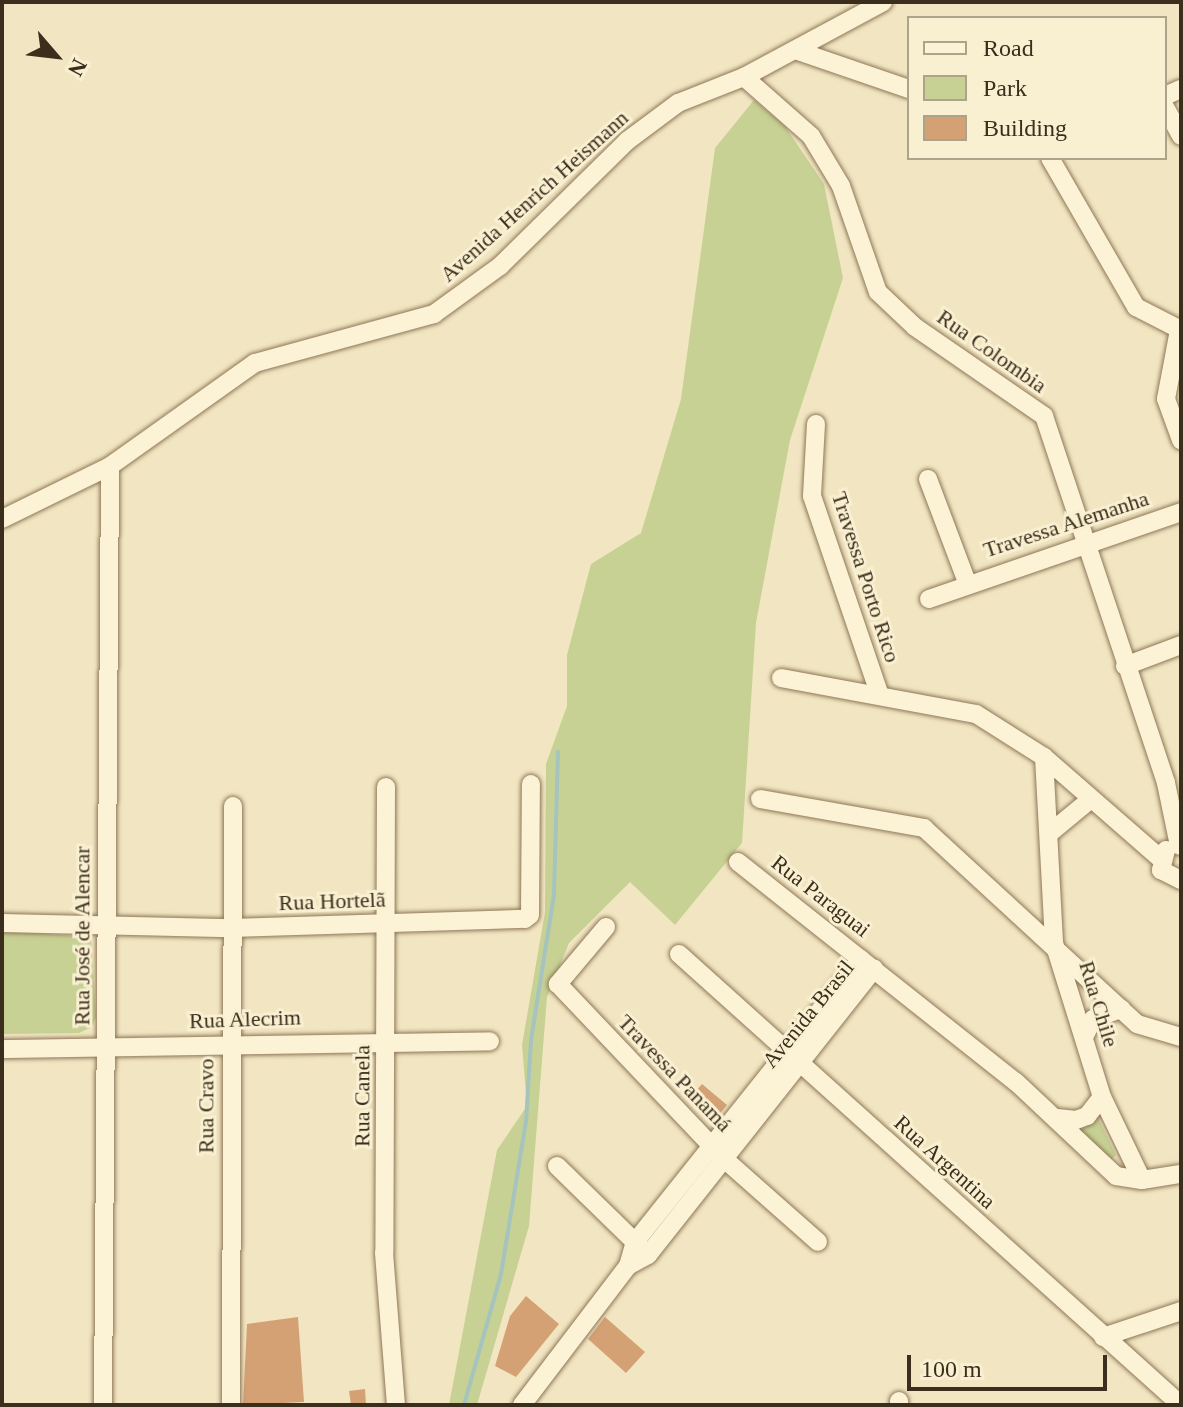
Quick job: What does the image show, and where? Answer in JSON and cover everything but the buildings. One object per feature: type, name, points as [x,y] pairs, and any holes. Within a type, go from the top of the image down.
[{"type":"street","name":"Avenida Henrich Heismann","points":[[2,519],[110,466],[255,363],[434,314],[500,266],[627,141],[678,103],[798,51],[883,2]]},
{"type":"street","points":[[798,51],[907,88]]},
{"type":"street","name":"Rua Colombia","points":[[744,77],[811,136],[841,186],[878,292],[915,327],[1044,416],[1125,666],[1173,780],[1180,846]]},
{"type":"street","points":[[1167,111],[1181,136]]},
{"type":"street","points":[[1051,160],[1136,307],[1180,330],[1166,399],[1181,440]]},
{"type":"street","name":"Travessa Porto Rico","points":[[816,424],[812,496],[880,696]]},
{"type":"street","name":"Rua José de Alencar","points":[[103,1405],[110,466]]},
{"type":"street","name":"Travessa Alemanha","points":[[928,479],[967,582]]},
{"type":"street","name":"Travessa Alemanha","points":[[929,599],[967,582],[1181,512]]},
{"type":"street","points":[[1125,666],[1181,645]]},
{"type":"street","points":[[781,678],[976,714],[1044,757],[1161,859],[1164,874],[1181,880]]},
{"type":"street","name":"Rua Chile","points":[[1044,757],[1051,832],[1054,943],[1102,1097],[1142,1180]]},
{"type":"street","name":"Rua Hortelã","points":[[2,923],[231,928],[530,915],[531,784]]},
{"type":"street","name":"Rua Canela","points":[[386,787],[384,1253],[396,1405]]},
{"type":"street","points":[[760,799],[924,828],[1054,943],[1121,1009],[1158,1034],[1181,1037]]},
{"type":"street","points":[[1051,832],[1091,799]]},
{"type":"street","name":"Rua Cravo","points":[[231,1405],[233,806]]},
{"type":"street","points":[[1161,859],[1168,849],[1180,846]]},
{"type":"street","name":"Rua Paraguai","points":[[738,862],[868,964]]},
{"type":"street","name":"Travessa Panamá","points":[[606,927],[558,984],[717,1152],[818,1242]]},
{"type":"street","name":"Rua Argentina","points":[[679,954],[1181,1405]]},
{"type":"street","name":"Avenida Brasil","points":[[522,1405],[641,1248],[868,964],[1057,1118],[1110,1171],[1142,1180]]},
{"type":"street","points":[[1084,1037],[1093,1019],[1121,1009]]},
{"type":"street","name":"Rua Alecrim","points":[[2,1049],[386,1040],[490,1041]]},
{"type":"street","points":[[1057,1118],[1076,1120],[1087,1116],[1102,1097]]},
{"type":"street","points":[[557,1166],[641,1248]]},
{"type":"street","points":[[1142,1180],[1181,1174]]},
{"type":"street","points":[[1103,1337],[1181,1311]]},
{"type":"green space","points":[[754,100],[784,125],[824,184],[843,278],[790,440],[756,623],[742,843],[675,925],[630,882],[569,943],[547,997],[529,1226],[477,1405],[449,1405],[497,1150],[527,1106],[522,1045],[545,912],[546,764],[567,706],[567,655],[591,564],[641,533],[681,399],[715,148]]},
{"type":"green space","points":[[2,931],[91,937],[96,1017],[92,1027],[79,1033],[2,1034]]},
{"type":"green space","points":[[1096,1114],[1116,1155],[1110,1161],[1078,1134]]},
{"type":"waterway","points":[[464,1405],[501,1274],[526,1122],[531,1040],[554,894],[558,752]]}]
